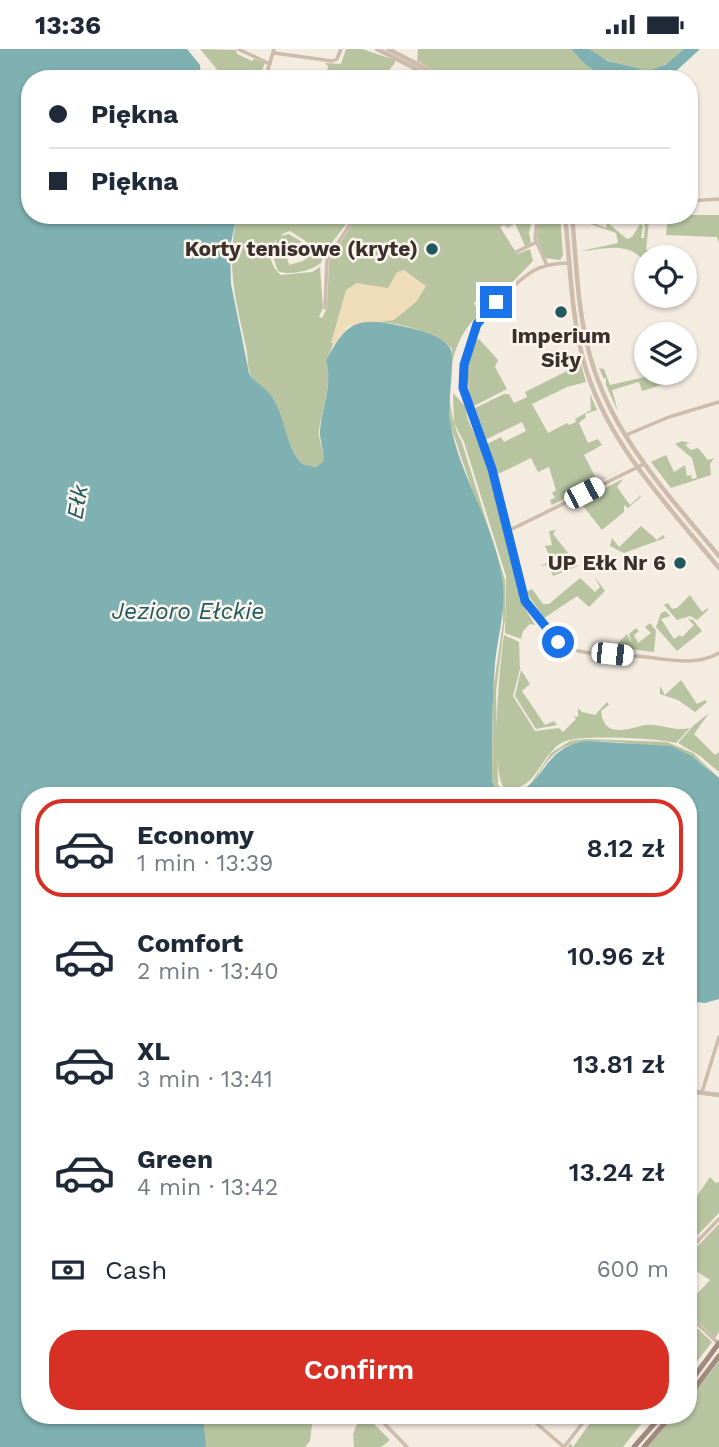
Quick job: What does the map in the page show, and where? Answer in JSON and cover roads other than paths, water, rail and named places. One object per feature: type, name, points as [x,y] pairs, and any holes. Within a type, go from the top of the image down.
[{"type":"main road","points":[[697,1373],[719,1344]]},
{"type":"main road","points":[[697,1385],[719,1356]]},
{"type":"main road","points":[[634,1447],[652,1424]]},
{"type":"main road","points":[[644,1447],[664,1424]]},
{"type":"street","points":[[238,49],[270,64]]},
{"type":"street","points":[[268,70],[274,51],[332,61],[337,59],[341,49]]},
{"type":"street","points":[[377,49],[427,70]]},
{"type":"street","points":[[388,49],[397,56]]},
{"type":"street","points":[[415,64],[423,70]]},
{"type":"street","points":[[698,200],[719,199]]},
{"type":"street","points":[[325,308],[327,260],[350,224]]},
{"type":"street","points":[[537,224],[535,235],[546,264]]},
{"type":"street","points":[[566,224],[580,347],[593,390],[610,425],[637,467],[719,568]]},
{"type":"street","points":[[573,224],[580,305],[593,368],[624,436],[643,464],[719,557]]},
{"type":"street","points":[[516,252],[537,242]]},
{"type":"street","points":[[570,263],[546,264],[523,277],[481,317],[462,372],[465,398],[492,469],[525,601],[550,635],[562,645],[577,650],[693,662],[719,653]]},
{"type":"street","points":[[574,306],[580,305]]},
{"type":"street","points":[[624,436],[662,419],[719,402]]},
{"type":"street","points":[[509,531],[643,464]]},
{"type":"street","points":[[702,1092],[719,1037]]},
{"type":"street","points":[[697,1092],[719,1095]]},
{"type":"street","points":[[697,1242],[719,1219]]},
{"type":"street","points":[[697,1323],[719,1344]]},
{"type":"street","points":[[385,1424],[407,1447]]},
{"type":"street","points":[[537,1424],[564,1447],[582,1424]]},
{"type":"water","name":"Jezioro Ełckie","points":[[0,49],[187,49],[200,65],[200,70],[21,70],[21,224],[235,224],[230,247],[231,284],[249,373],[272,397],[292,449],[302,464],[316,467],[323,462],[320,430],[328,386],[326,360],[350,327],[367,322],[392,324],[423,331],[439,338],[450,348],[452,370],[449,414],[454,441],[492,538],[502,578],[503,610],[493,692],[492,780],[494,787],[21,787],[21,1424],[204,1424],[206,1447],[0,1447]]},
{"type":"water","points":[[571,49],[589,49],[608,61],[644,70],[594,70]]},
{"type":"water","points":[[684,49],[700,49],[677,70],[651,70],[665,65]]},
{"type":"water","points":[[589,741],[671,746],[692,756],[719,778],[719,999],[697,1002],[697,787],[526,787],[554,756],[574,744]]},
{"type":"place","name":"Korty tenisowe (kryte)","points":[[432,249]]},
{"type":"place","name":"Imperium Siły","points":[[561,312]]},
{"type":"place","name":"UP Ełk Nr 6","points":[[680,563]]},
{"type":"water label","name":"Ełk","points":[[77,502]]}]
